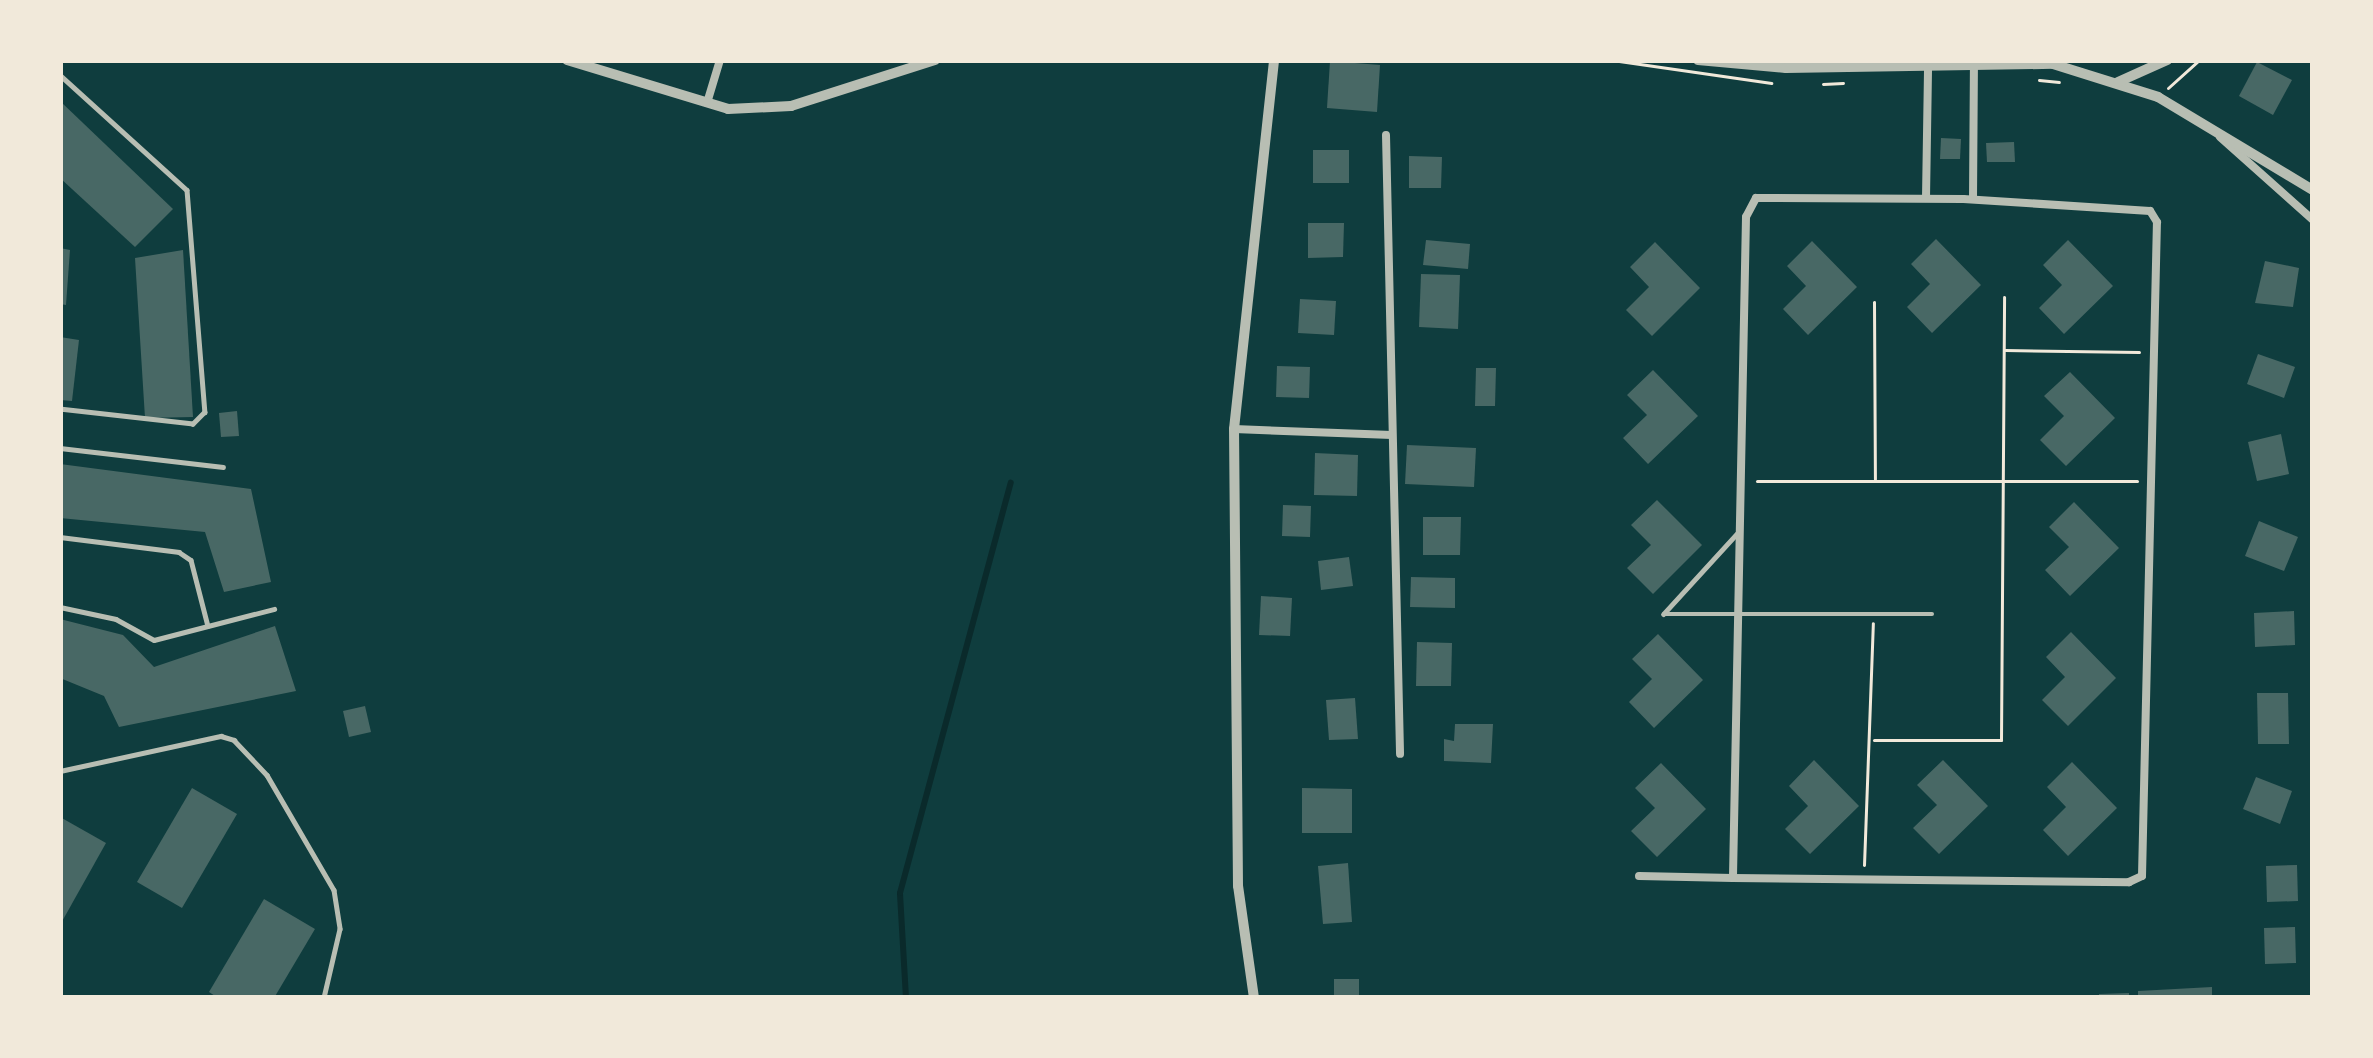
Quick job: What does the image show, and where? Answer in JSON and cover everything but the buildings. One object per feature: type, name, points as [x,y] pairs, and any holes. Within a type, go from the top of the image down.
[{"type":"street","points":[[567,60],[707,104],[791,106],[935,60]]},
{"type":"street","points":[[707,104],[720,60]]},
{"type":"street","points":[[1254,998],[1238,886],[1234,429],[1274,60]]},
{"type":"street","points":[[1698,60],[2053,64],[2158,97],[2313,190]]},
{"type":"street","points":[[2118,82],[2167,60]]},
{"type":"street","points":[[1973,199],[1974,65]]},
{"type":"street","points":[[1926,198],[1928,66]]},
{"type":"street","points":[[2218,135],[2313,220]]},
{"type":"street","points":[[1386,136],[1400,754]]},
{"type":"street","points":[[1639,876],[1733,878],[1863,879],[2142,876],[2157,222],[2150,211],[1973,199],[1756,198],[1746,217],[1733,878]]},
{"type":"street","points":[[1234,429],[1392,435]]},
{"type":"lane","points":[[60,75],[187,190],[205,412],[193,424],[60,409]]},
{"type":"lane","points":[[60,448],[224,467]]},
{"type":"lane","points":[[1742,529],[1664,614],[1932,614]]},
{"type":"lane","points":[[60,537],[179,552],[191,560],[208,626]]},
{"type":"lane","points":[[60,608],[116,619],[143,639],[274,609]]},
{"type":"lane","points":[[60,771],[221,736],[234,740],[267,775],[334,890],[340,929],[324,998]]},
{"type":"path","points":[[2158,97],[2199,60]]},
{"type":"path","points":[[1874,740],[2001,740],[2004,297]]},
{"type":"path","points":[[1874,302],[1875,480]]},
{"type":"path","points":[[2003,350],[2153,352]]},
{"type":"path","points":[[1743,481],[2151,481]]},
{"type":"path","points":[[1863,879],[1874,740],[1873,614]]},
{"type":"waterway","points":[[906,998],[900,893],[1011,483]]}]
